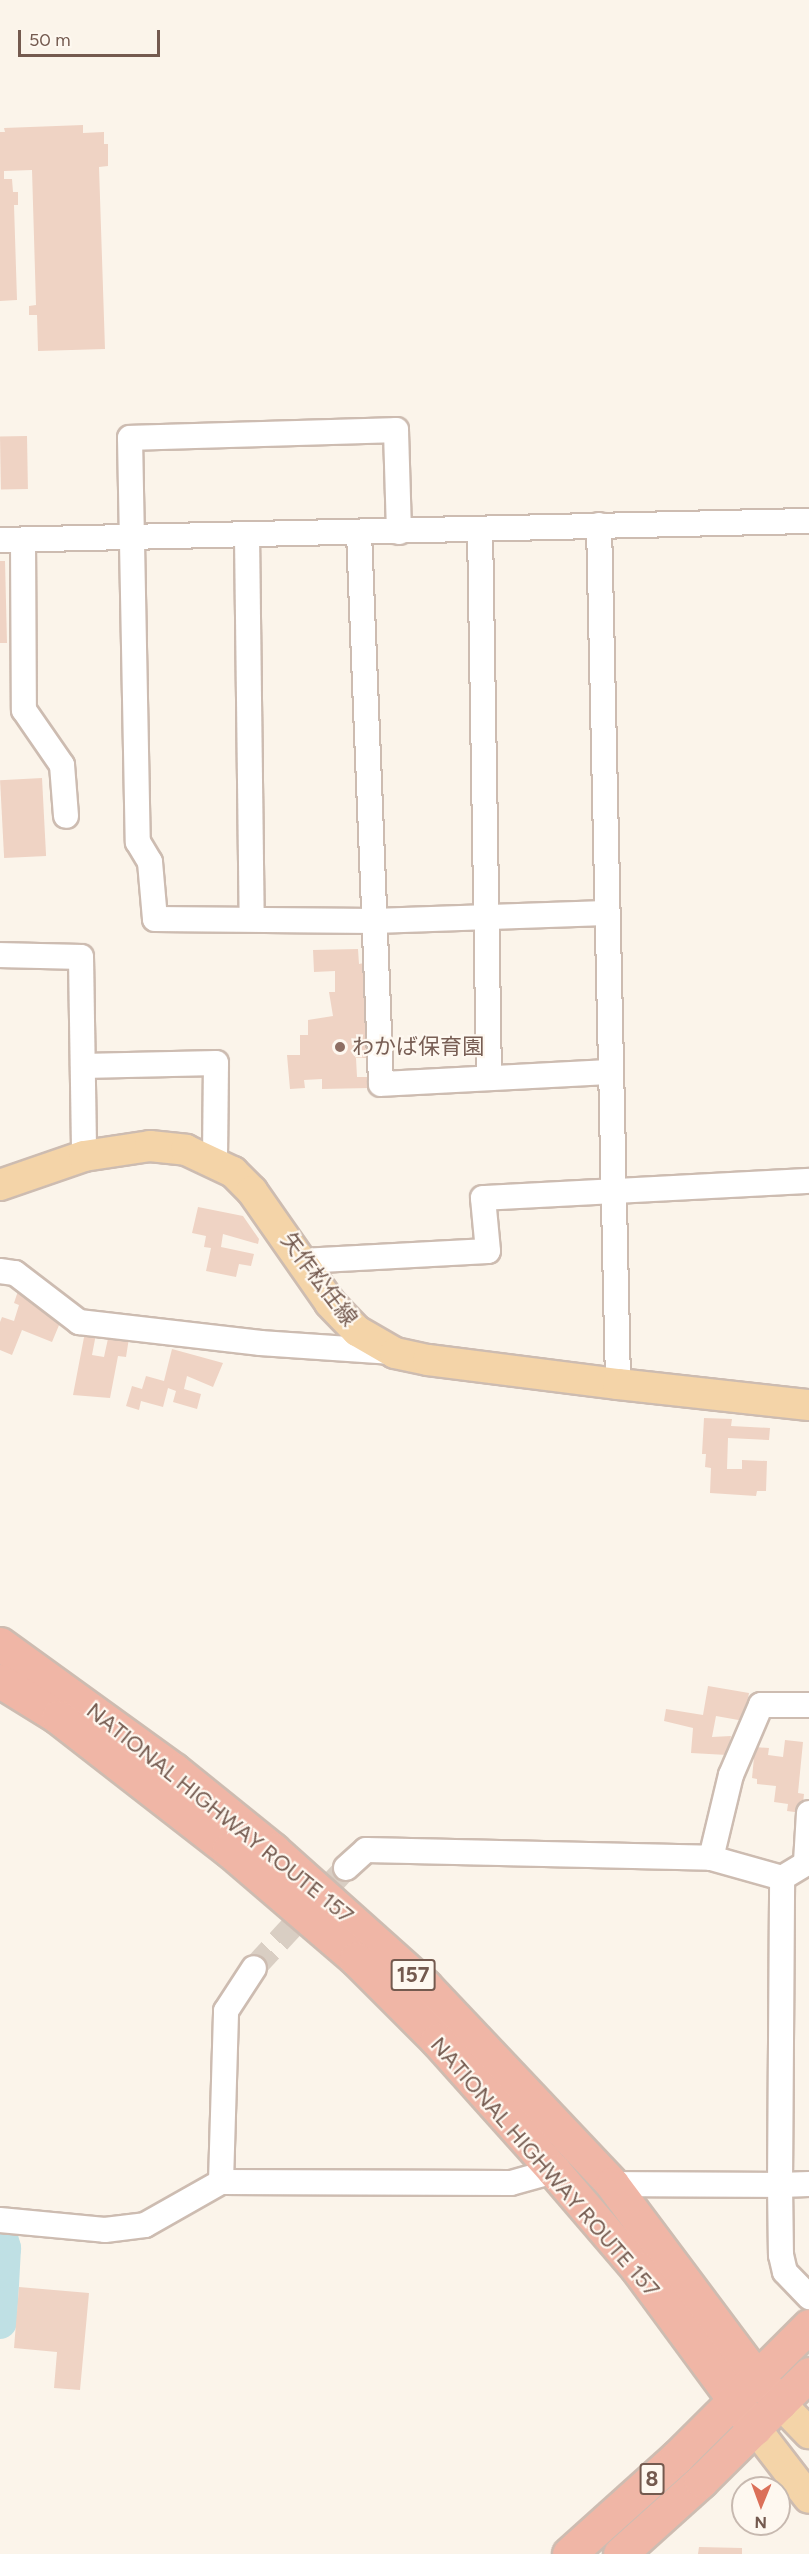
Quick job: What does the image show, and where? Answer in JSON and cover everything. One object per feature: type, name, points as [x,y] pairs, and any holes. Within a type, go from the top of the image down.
[{"type":"highway","name":"NATIONAL HIGHWAY ROUTE 157","points":[[0,1644],[174,1770],[325,1894],[425,1986],[612,2184],[757,2378],[780,2403]]},
{"type":"highway","name":"NATIONAL HIGHWAY ROUTE 157","points":[[0,1681],[58,1717],[229,1850],[356,1959],[437,2040],[637,2268],[733,2402]]},
{"type":"highway","name":"8","points":[[569,2554],[733,2402],[809,2326]]},
{"type":"highway","name":"8","points":[[620,2554],[755,2428],[809,2374]]},
{"type":"highway","name":"157","points":[[733,2402],[755,2428]]},
{"type":"main road","name":"矢作松任線","points":[[0,1185],[84,1156],[150,1146],[186,1150],[233,1172],[252,1191],[330,1303],[357,1331],[395,1353],[428,1360],[618,1384],[809,1405]]},
{"type":"main road","points":[[780,2403],[809,2433]]},
{"type":"main road","points":[[755,2428],[809,2498]]},
{"type":"street","points":[[399,532],[396,430],[130,438],[134,536],[138,842],[150,862],[155,919],[374,921],[606,913]]},
{"type":"street","points":[[66,816],[62,765],[24,710],[12,540],[809,521]]},
{"type":"street","points":[[599,525],[618,1384]]},
{"type":"street","points":[[480,529],[489,1078]]},
{"type":"street","points":[[359,533],[381,1083],[611,1072]]},
{"type":"street","points":[[247,535],[252,920]]},
{"type":"street","points":[[0,955],[81,957],[84,1156]]},
{"type":"street","points":[[83,1066],[216,1063],[214,1163]]},
{"type":"street","points":[[302,1261],[488,1251],[483,1198],[809,1180]]},
{"type":"street","points":[[0,1271],[15,1273],[79,1322],[261,1343],[395,1353]]},
{"type":"street","points":[[711,1858],[731,1775],[762,1705],[809,1705]]},
{"type":"street","points":[[346,1868],[366,1850],[711,1858],[782,1878],[807,1862],[809,1812]]},
{"type":"street","points":[[782,1878],[781,2254],[785,2272],[809,2297]]},
{"type":"street","points":[[221,2182],[226,2011],[254,1968]]},
{"type":"street","points":[[2,2220],[105,2230],[146,2225],[221,2182],[510,2183],[554,2171]]},
{"type":"street","points":[[612,2184],[809,2184]]},
{"type":"building","points":[[83,125],[83,133],[104,132],[104,144],[108,144],[108,166],[99,167],[105,349],[38,351],[37,315],[29,315],[29,306],[36,305],[32,170],[4,171],[4,179],[12,179],[13,192],[18,192],[18,205],[14,205],[17,300],[0,301],[0,132],[5,132],[4,128]]},
{"type":"building","points":[[0,436],[27,436],[28,489],[1,489]]},
{"type":"building","points":[[0,561],[5,561],[7,643],[0,643]]},
{"type":"building","points":[[42,778],[46,856],[4,858],[0,780]]},
{"type":"building","points":[[358,949],[359,964],[364,963],[367,1058],[356,1058],[357,1077],[368,1077],[369,1088],[322,1089],[322,1079],[304,1080],[305,1088],[290,1089],[287,1055],[300,1055],[300,1035],[308,1035],[308,1020],[333,1016],[329,992],[335,992],[335,971],[314,972],[313,950]]},
{"type":"building","points":[[198,1207],[243,1216],[259,1239],[258,1244],[223,1234],[221,1247],[254,1254],[251,1266],[239,1264],[236,1277],[206,1271],[211,1248],[204,1247],[206,1236],[192,1233]]},
{"type":"building","points":[[18,1291],[38,1298],[36,1305],[62,1318],[52,1342],[22,1330],[12,1355],[0,1350],[0,1322],[2,1317],[14,1321],[19,1305],[14,1303]]},
{"type":"building","points":[[85,1332],[96,1334],[92,1355],[104,1357],[109,1334],[129,1338],[126,1357],[118,1356],[110,1398],[73,1395]]},
{"type":"building","points":[[172,1349],[223,1363],[213,1387],[187,1376],[184,1389],[201,1394],[197,1409],[173,1402],[176,1391],[168,1388],[163,1407],[141,1401],[139,1410],[126,1406],[132,1386],[142,1389],[146,1376],[164,1381]]},
{"type":"building","points":[[704,1418],[732,1419],[731,1426],[770,1428],[769,1440],[728,1438],[727,1469],[742,1469],[742,1460],[767,1461],[766,1491],[757,1491],[756,1496],[710,1493],[711,1468],[705,1467],[706,1454],[702,1454]]},
{"type":"building","points":[[708,1686],[749,1693],[744,1721],[716,1716],[712,1737],[731,1736],[727,1755],[691,1753],[693,1728],[664,1721],[666,1709],[703,1715]]},
{"type":"building","points":[[785,1740],[803,1742],[798,1793],[804,1794],[802,1813],[787,1811],[788,1804],[774,1802],[776,1786],[757,1784],[757,1779],[752,1778],[755,1747],[769,1748],[768,1755],[783,1757]]},
{"type":"building","points":[[19,2287],[89,2293],[80,2390],[54,2388],[57,2352],[14,2348]]},
{"type":"building","points":[[699,2547],[742,2548],[742,2554],[698,2554]]},
{"type":"waterway","points":[[0,2234],[4,2248],[0,2322]]},
{"type":"tunnel","points":[[254,1968],[346,1868]]},
{"type":"place","name":"わかば保育園","points":[[340,1047]]}]
